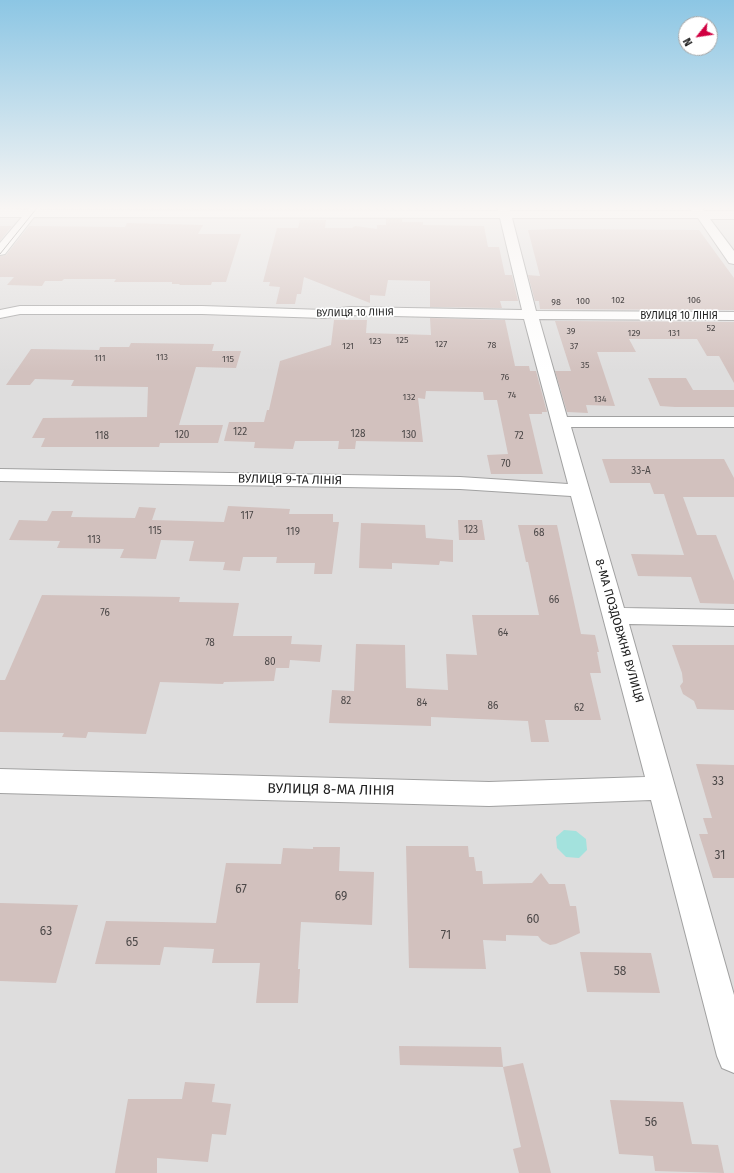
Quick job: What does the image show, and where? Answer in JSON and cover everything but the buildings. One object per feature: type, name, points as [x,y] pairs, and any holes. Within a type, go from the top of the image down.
[{"type":"street","name":"8-МА ПОЗДОВЖНЯ ВУЛИЦЯ","points":[[517,263],[530,315],[615,616],[734,1056]]},
{"type":"street","name":"ВУЛИЦЯ 10 ЛІНІЯ","points":[[0,314],[20,310],[202,310],[324,314],[349,311],[530,315],[734,316]]},
{"type":"street","points":[[561,422],[734,422]]},
{"type":"street","name":"ВУЛИЦЯ 9-ТА ЛІНІЯ","points":[[0,475],[460,483],[580,491]]},
{"type":"street","points":[[615,616],[734,618]]},
{"type":"street","name":"ВУЛИЦЯ 8-МА ЛІНІЯ","points":[[0,781],[489,794],[662,788]]},
{"type":"shaded area","points":[[0,263],[734,263],[734,1173],[0,1173]]},
{"type":"water","points":[[564,830],[576,831],[586,839],[587,850],[579,858],[566,857],[557,848],[556,837]]}]
